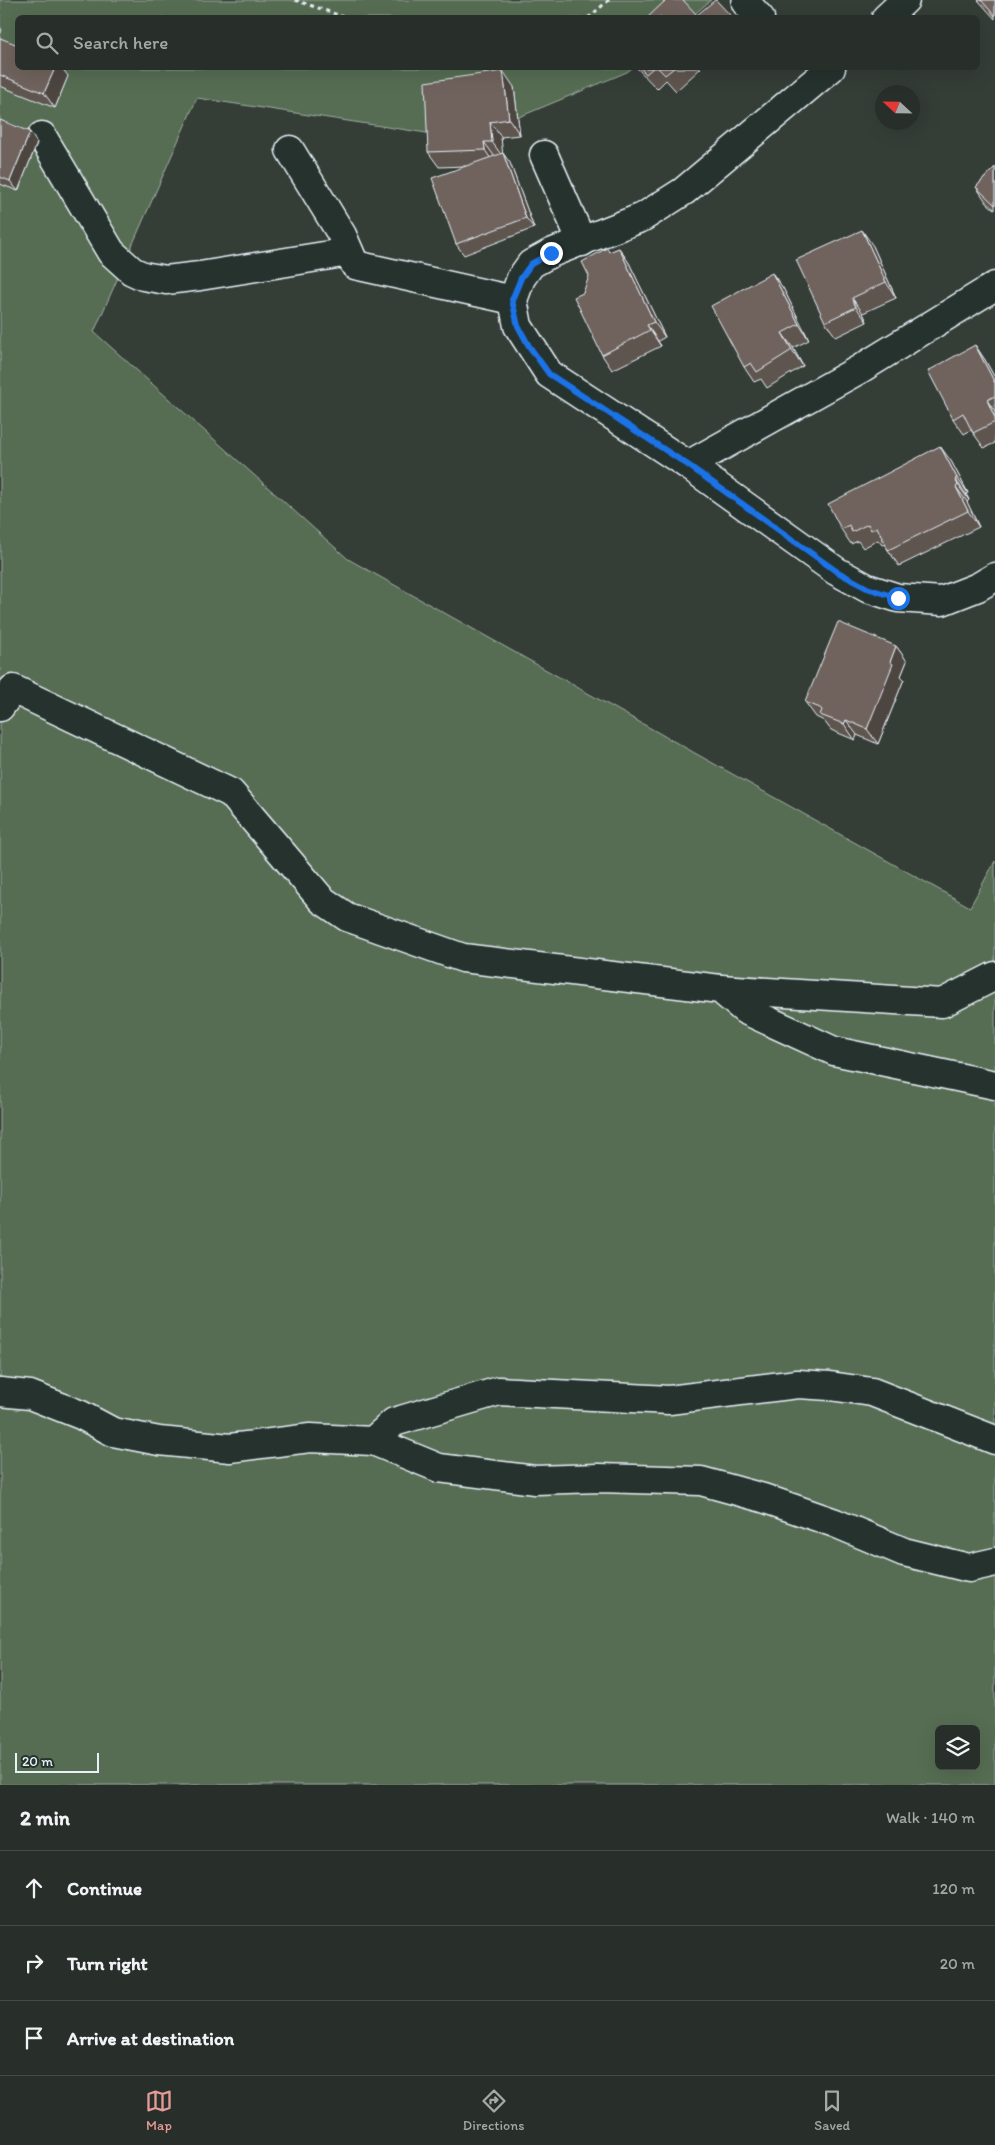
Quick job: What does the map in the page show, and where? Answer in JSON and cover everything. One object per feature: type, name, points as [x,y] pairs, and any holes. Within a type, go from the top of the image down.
[{"type":"street","points":[[889,15],[905,0]]},
{"type":"street","points":[[819,71],[684,191],[643,218],[551,253],[531,264],[521,278],[512,300],[518,326],[529,346],[549,374],[688,465],[836,571],[867,588],[898,598],[942,600],[978,587],[995,577]]},
{"type":"street","points":[[42,136],[111,252],[132,271],[143,276],[166,280],[349,252]]},
{"type":"street","points":[[290,150],[342,235],[355,265],[512,300]]},
{"type":"street","points":[[544,156],[582,242]]},
{"type":"street","points":[[688,465],[860,369],[995,286]]},
{"type":"street","points":[[0,707],[13,689],[231,793],[322,900],[347,917],[463,958],[720,989],[942,1003],[995,976]]},
{"type":"street","points":[[720,989],[745,1010],[834,1051],[995,1085]]},
{"type":"street","points":[[373,1441],[394,1422],[499,1391],[669,1400],[798,1384],[872,1392],[995,1440]]},
{"type":"street","points":[[0,1392],[30,1395],[81,1415],[113,1432],[159,1441],[230,1448],[310,1438],[373,1441],[439,1468],[525,1479],[599,1478],[701,1481],[772,1501],[835,1523],[904,1552],[969,1568],[995,1562]]},
{"type":"path","points":[[295,0],[338,15]]},
{"type":"path","points":[[592,15],[609,0]]},
{"type":"green space","points":[[0,0],[711,0],[694,15],[15,15],[15,70],[630,70],[466,139],[197,98],[94,332],[348,559],[970,907],[995,861],[995,1785],[0,1785]]},
{"type":"building","points":[[666,0],[683,0],[697,15],[650,15]]},
{"type":"building","points":[[715,0],[730,15],[697,15]]},
{"type":"building","points":[[981,0],[995,0],[995,16]]},
{"type":"building","points":[[0,38],[15,44],[15,70],[54,70],[44,93],[0,75]]},
{"type":"building","points":[[642,70],[651,70],[646,74]]},
{"type":"building","points":[[660,70],[671,70],[665,75]]},
{"type":"building","points":[[503,71],[509,119],[490,122],[492,142],[484,142],[485,150],[428,152],[425,82]]},
{"type":"building","points":[[0,120],[30,132],[10,181],[0,177]]},
{"type":"building","points":[[503,153],[526,218],[456,244],[432,178]]},
{"type":"building","points":[[995,167],[995,205],[976,187]]},
{"type":"building","points":[[862,230],[886,282],[852,298],[856,307],[825,322],[796,260]]},
{"type":"building","points":[[607,248],[609,252],[619,248],[654,322],[647,325],[650,330],[602,355],[574,297],[583,293],[589,276],[582,262]]},
{"type":"building","points":[[772,273],[799,324],[782,333],[792,350],[757,372],[751,363],[744,367],[711,306]]},
{"type":"building","points":[[975,345],[995,383],[995,396],[987,400],[995,422],[973,433],[963,413],[953,419],[928,371]]},
{"type":"building","points":[[940,446],[957,478],[955,479],[958,485],[956,487],[968,511],[888,550],[877,527],[871,530],[868,524],[852,532],[849,525],[841,529],[828,504]]},
{"type":"building","points":[[838,622],[896,646],[890,662],[893,664],[867,729],[846,720],[844,724],[820,715],[822,710],[820,708],[805,702]]},
{"type":"route","points":[[551,253],[531,264],[521,278],[512,300],[518,326],[529,346],[549,374],[688,465],[836,571],[867,588],[898,598]]}]
